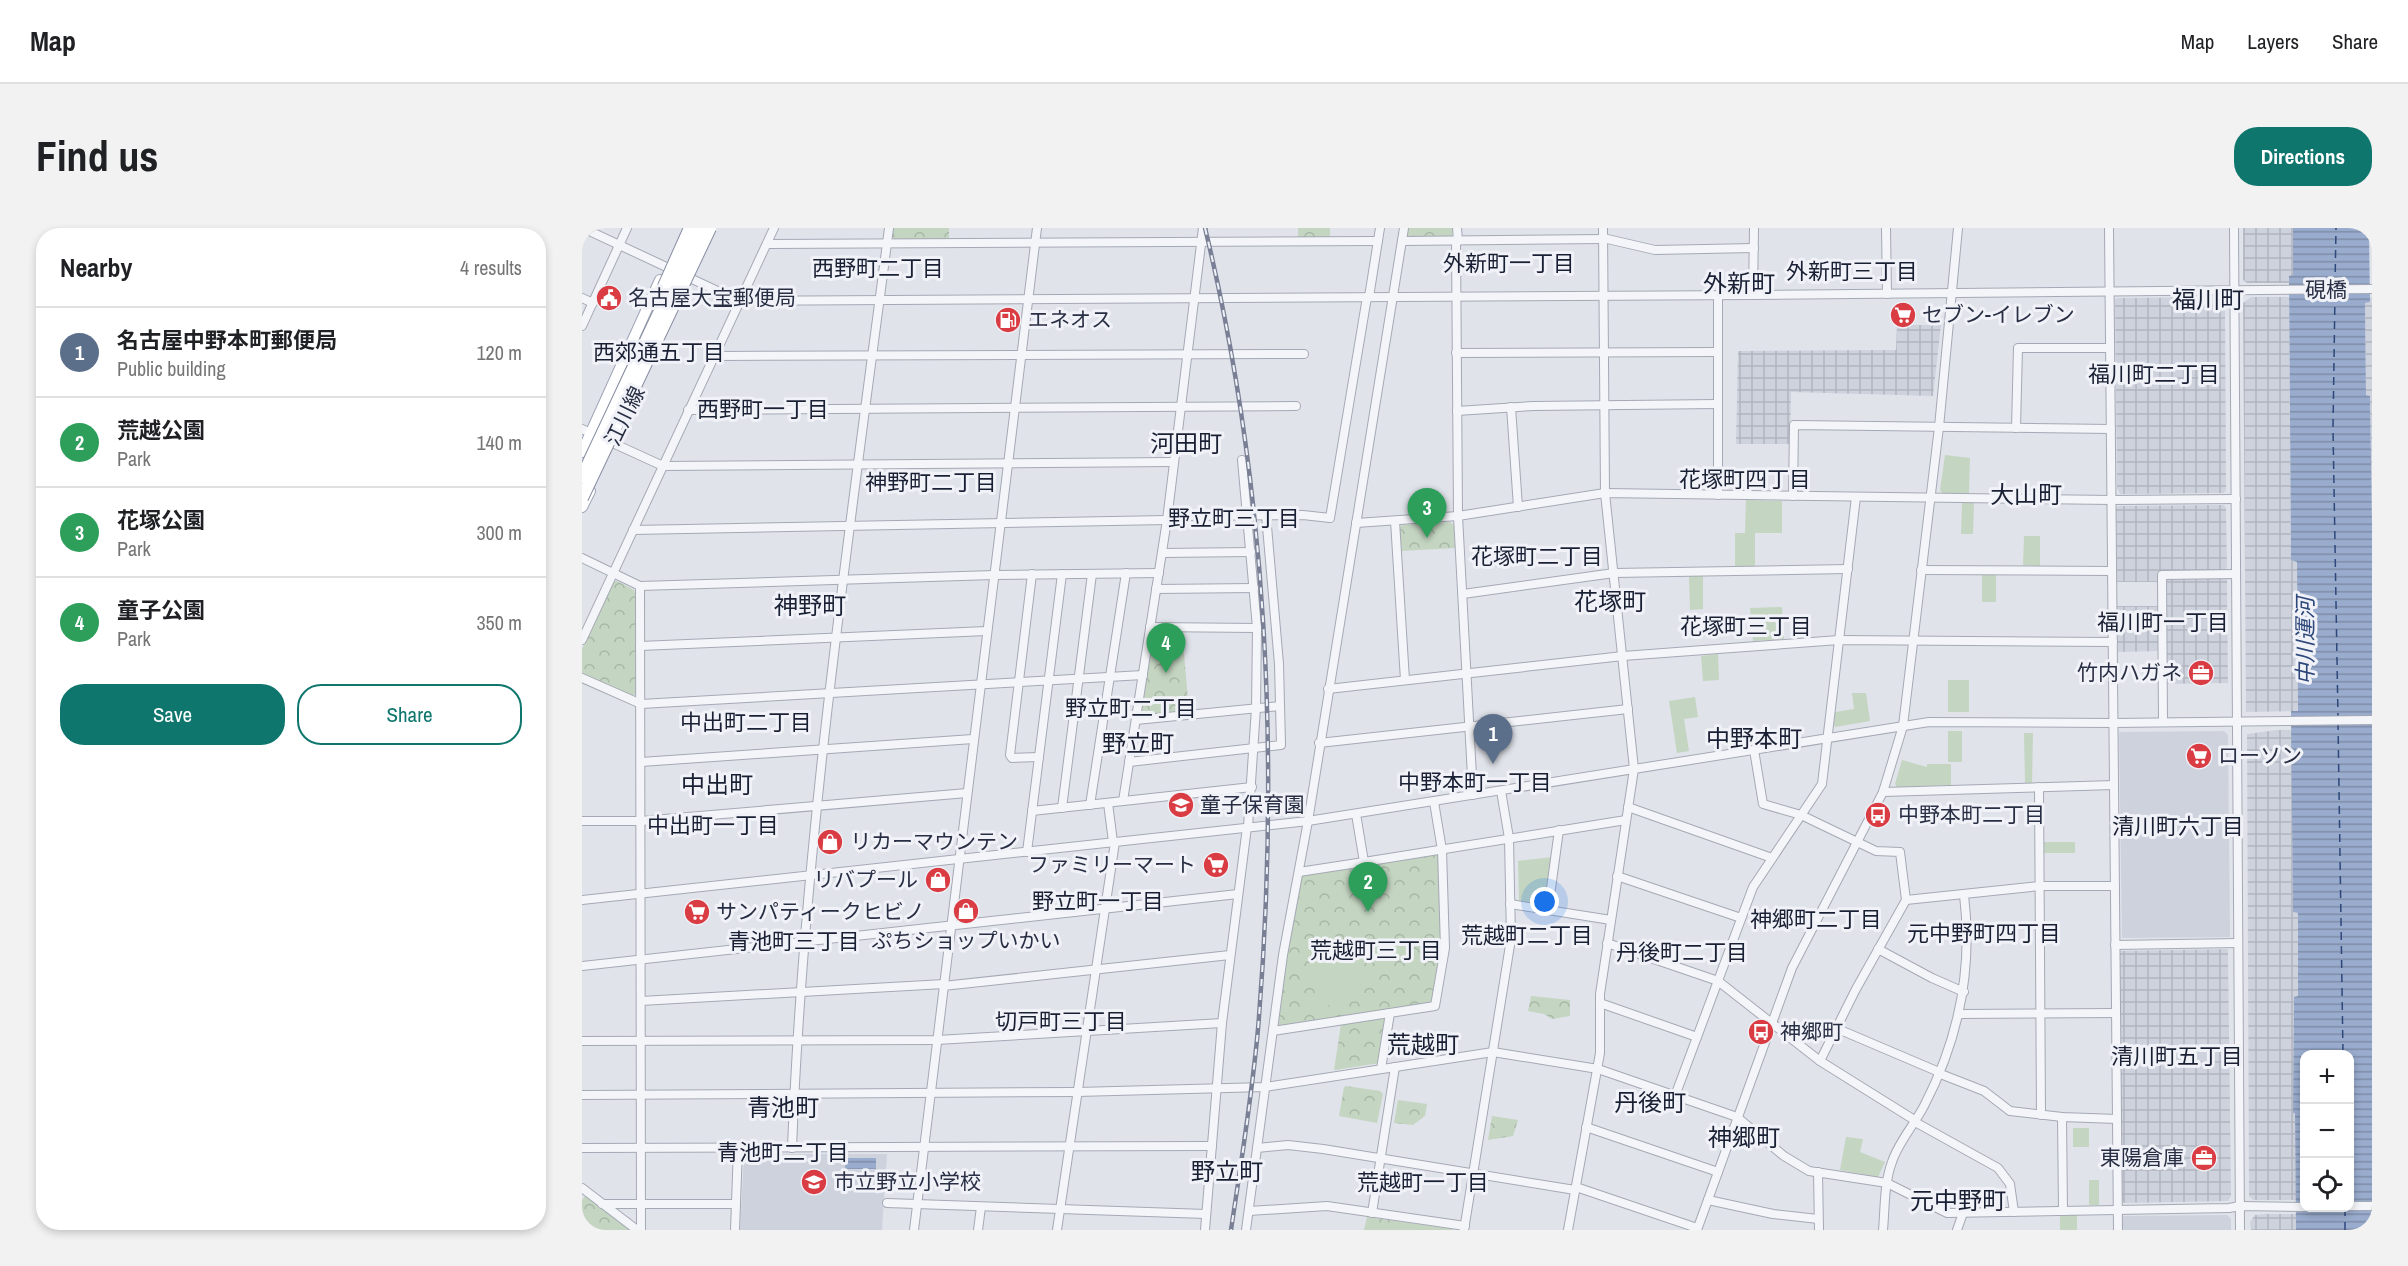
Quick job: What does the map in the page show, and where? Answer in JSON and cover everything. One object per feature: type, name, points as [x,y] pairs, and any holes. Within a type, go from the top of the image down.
[{"type":"highway","points":[[582,459],[690,228]]},
{"type":"highway","points":[[582,477],[699,228]]},
{"type":"highway","points":[[582,498],[710,228]]},
{"type":"main road","name":"江川線","points":[[582,452],[586,430],[684,228]]},
{"type":"main road","name":"江川線","points":[[582,507],[716,228]]},
{"type":"street","points":[[583,228],[739,301]]},
{"type":"street","points":[[582,326],[627,228]]},
{"type":"street","points":[[582,640],[774,228]]},
{"type":"street","points":[[792,1148],[796,1040],[810,875],[843,580],[889,228]]},
{"type":"street","points":[[914,1230],[1037,228]]},
{"type":"street","points":[[1123,801],[1167,518],[1203,228]]},
{"type":"street","points":[[633,530],[1000,523],[1248,515],[1303,515],[1330,518],[1380,228]]},
{"type":"street","points":[[1246,1230],[1283,955],[1308,821],[1404,228]]},
{"type":"street","points":[[1457,228],[1458,516],[1473,795]]},
{"type":"street","points":[[1568,1230],[1598,1069],[1600,1003],[1607,943],[1634,769],[1605,494],[1603,228]]},
{"type":"street","points":[[1753,295],[1754,228]]},
{"type":"street","points":[[1886,228],[1887,294]]},
{"type":"street","points":[[1257,1148],[1288,1145],[1323,1149],[1380,1160],[1575,1188],[1697,1229],[1792,968],[1883,792],[1903,726],[1939,427],[1959,228]]},
{"type":"street","points":[[2109,228],[2118,1230]]},
{"type":"street","points":[[2234,228],[2240,1230]]},
{"type":"street","points":[[1402,241],[1603,239],[1654,250],[1754,248]]},
{"type":"street","points":[[767,244],[1378,241]]},
{"type":"street","name":"硯橋","points":[[739,301],[1718,296],[2372,289]]},
{"type":"street","points":[[1718,296],[1718,495]]},
{"type":"street","points":[[582,298],[593,303]]},
{"type":"street","points":[[2016,428],[2019,348],[2110,348]]},
{"type":"street","points":[[1456,353],[1718,352]]},
{"type":"street","points":[[714,356],[1304,354]]},
{"type":"street","points":[[1457,411],[1511,407],[1718,404]]},
{"type":"street","points":[[688,410],[1296,406]]},
{"type":"street","points":[[1511,407],[1518,507]]},
{"type":"street","points":[[1792,496],[1794,425],[2111,429]]},
{"type":"street","points":[[586,430],[663,466],[1174,462]]},
{"type":"street","points":[[1205,1230],[1222,1023],[1252,787],[1256,708],[1257,628],[1242,460]]},
{"type":"street","points":[[1356,523],[1458,516],[1605,494],[2112,500],[2236,499]]},
{"type":"street","points":[[1675,1096],[1753,887],[1822,784],[1856,497]]},
{"type":"street","points":[[1129,762],[1281,745],[1276,626],[1266,515]]},
{"type":"street","points":[[1395,521],[1405,680]]},
{"type":"street","points":[[1162,553],[1251,552]]},
{"type":"street","points":[[582,558],[640,586],[1032,574],[1159,573]]},
{"type":"street","points":[[1463,594],[1614,573],[1848,569]]},
{"type":"street","points":[[1921,570],[2112,571]]},
{"type":"street","points":[[1090,805],[1126,573]]},
{"type":"street","points":[[1032,574],[1010,755],[1012,758],[1039,757]]},
{"type":"street","points":[[1027,852],[1062,574]]},
{"type":"street","points":[[1062,808],[1092,574]]},
{"type":"street","points":[[2163,722],[2162,575],[2236,574]]},
{"type":"street","points":[[582,1188],[639,1230],[642,1205],[640,586]]},
{"type":"street","points":[[1156,589],[1254,588]]},
{"type":"street","points":[[1150,627],[1257,628]]},
{"type":"street","points":[[640,646],[987,631]]},
{"type":"street","points":[[1328,689],[1623,656],[1839,640],[2113,642]]},
{"type":"street","points":[[582,678],[641,704],[1143,675]]},
{"type":"street","points":[[1136,720],[1280,706]]},
{"type":"street","points":[[1319,743],[1628,709]]},
{"type":"street","points":[[582,900],[1308,821],[1929,722],[2114,723],[2372,720]]},
{"type":"street","points":[[641,762],[973,739]]},
{"type":"street","points":[[1754,750],[1763,804],[1801,814],[1876,851],[1900,852],[1906,900],[1856,989],[1820,1061]]},
{"type":"street","points":[[1883,792],[2114,785]]},
{"type":"street","points":[[1032,811],[1252,787]]},
{"type":"street","points":[[2039,787],[2041,1115]]},
{"type":"street","points":[[1249,1211],[1327,1206],[1465,1228],[1511,941],[1509,838],[1501,791]]},
{"type":"street","points":[[582,821],[641,821],[967,793]]},
{"type":"street","points":[[1057,1230],[1114,842],[1108,802]]},
{"type":"street","points":[[1273,1031],[1435,1006],[1445,948],[1442,850],[1434,802]]},
{"type":"street","points":[[1628,807],[1772,858]]},
{"type":"street","points":[[1356,814],[1364,862]]},
{"type":"street","points":[[1299,872],[1626,820]]},
{"type":"street","points":[[1548,910],[1559,830]]},
{"type":"street","points":[[1617,876],[1742,918]]},
{"type":"street","points":[[1906,900],[2040,886],[2115,885]]},
{"type":"street","points":[[582,966],[1238,894]]},
{"type":"street","points":[[1883,1230],[1887,1183],[1892,1161],[1915,1122],[1939,1072],[1959,1014],[1964,992],[1968,924],[1964,894]]},
{"type":"street","points":[[1510,904],[1611,920]]},
{"type":"street","points":[[1607,943],[1718,981],[1820,1061],[1915,1122],[1998,1168],[2010,1184],[2014,1212]]},
{"type":"street","points":[[2115,945],[2238,943]]},
{"type":"street","points":[[1878,949],[1964,992]]},
{"type":"street","points":[[641,1001],[943,985],[1230,955]]},
{"type":"street","points":[[1600,1003],[1697,1037]]},
{"type":"street","points":[[1381,1069],[1390,1013]]},
{"type":"street","points":[[1959,1014],[2116,1013]]},
{"type":"street","points":[[582,1041],[937,1040],[1222,1023]]},
{"type":"street","points":[[1838,1029],[1984,1091],[2010,1111],[2062,1117],[2117,1119]]},
{"type":"street","points":[[582,1095],[1077,1092],[1265,1088],[1493,1052],[1598,1069],[1737,1117],[1784,1156],[1809,1171],[1887,1183],[1947,1214],[2240,1206],[2300,1207]]},
{"type":"street","points":[[1372,1213],[1395,1067]]},
{"type":"street","points":[[2062,1117],[2063,1211]]},
{"type":"street","points":[[1586,1127],[1718,1172]]},
{"type":"street","points":[[582,1148],[1212,1146]]},
{"type":"street","points":[[735,1230],[738,1148]]},
{"type":"street","points":[[1818,1172],[1819,1230]]},
{"type":"street","points":[[1707,1200],[1773,1214],[1818,1219]]},
{"type":"street","points":[[887,1203],[1206,1214]]},
{"type":"street","points":[[602,1204],[736,1204]]},
{"type":"street","points":[[2354,1206],[2372,1206]]},
{"type":"street","points":[[978,1230],[981,1207]]},
{"type":"street","points":[[1957,1230],[1963,1213]]},
{"type":"shaded area","points":[[2243,228],[2293,228],[2293,276],[2289,276],[2289,283],[2247,283],[2243,280]]},
{"type":"shaded area","points":[[2221,297],[2225,302],[2226,490],[2224,493],[2120,494],[2117,488],[2115,300],[2117,298]]},
{"type":"shaded area","points":[[2251,297],[2289,297],[2291,560],[2297,561],[2298,711],[2246,712],[2243,303]]},
{"type":"shaded area","points":[[2370,297],[2372,297],[2372,524],[2370,396],[2366,396],[2365,302],[2370,302]]},
{"type":"shaded area","points":[[1897,325],[1941,325],[1933,396],[1791,392],[1790,444],[1736,444],[1738,351],[1896,350]]},
{"type":"shaded area","points":[[2224,505],[2226,508],[2227,568],[2224,571],[2159,571],[2158,582],[2117,582],[2116,508],[2119,506]]},
{"type":"shaded area","points":[[2165,578],[2227,578],[2228,683],[2166,684]]},
{"type":"shaded area","points":[[2117,606],[2158,606],[2159,651],[2118,652]]},
{"type":"shaded area","points":[[2292,730],[2293,912],[2298,913],[2298,997],[2294,997],[2296,1200],[2253,1200],[2249,1196],[2247,734]]},
{"type":"shaded area","points":[[2224,731],[2228,735],[2230,937],[2122,938],[2119,733]]},
{"type":"shaded area","points":[[2228,949],[2231,1196],[2228,1201],[2124,1203],[2122,1201],[2120,951]]},
{"type":"shaded area","name":"市立野立小学校","points":[[746,1154],[887,1154],[882,1230],[740,1230],[744,1156]]},
{"type":"shaded area","points":[[2296,1214],[2296,1230],[2251,1230],[2250,1222],[2255,1215]]},
{"type":"shaded area","points":[[2227,1215],[2231,1219],[2231,1230],[2121,1230],[2121,1218],[2124,1216]]},
{"type":"green space","points":[[894,228],[949,228],[949,240],[895,240],[892,237]]},
{"type":"green space","points":[[1298,228],[1330,228],[1330,237],[1298,237]]},
{"type":"green space","points":[[1406,228],[1453,228],[1452,237],[1410,237],[1407,236]]},
{"type":"green space","points":[[1945,455],[1970,458],[1969,493],[1942,493],[1940,490]]},
{"type":"green space","points":[[1746,500],[1782,501],[1782,533],[1755,533],[1755,567],[1735,567],[1735,533],[1745,533]]},
{"type":"green space","points":[[1962,503],[1974,503],[1973,534],[1961,534]]},
{"type":"green space","points":[[1450,522],[1454,525],[1455,548],[1401,551],[1399,528],[1402,525]]},
{"type":"green space","points":[[2024,536],[2040,536],[2040,566],[2023,565]]},
{"type":"green space","points":[[1982,574],[1996,574],[1996,602],[1982,602]]},
{"type":"green space","points":[[1689,576],[1703,576],[1703,609],[1690,610]]},
{"type":"green space","points":[[617,581],[634,590],[635,593],[636,694],[633,696],[582,674],[582,649],[612,582]]},
{"type":"green space","points":[[1782,607],[1784,639],[1753,641],[1750,608]]},
{"type":"green space","points":[[1155,631],[1182,631],[1189,711],[1144,716],[1141,712]]},
{"type":"green space","points":[[1718,654],[1719,680],[1703,681],[1701,656]]},
{"type":"green space","points":[[1948,680],[1969,680],[1969,712],[1948,712]]},
{"type":"green space","points":[[1852,693],[1866,693],[1870,721],[1835,727],[1835,712],[1854,709]]},
{"type":"green space","points":[[1695,697],[1698,717],[1684,719],[1689,751],[1677,753],[1669,701]]},
{"type":"green space","points":[[1948,731],[1962,731],[1962,762],[1948,762]]},
{"type":"green space","points":[[2024,733],[2033,733],[2032,783],[2025,783]]},
{"type":"green space","points":[[1902,760],[1927,767],[1927,764],[1951,764],[1951,785],[1897,787],[1895,784]]},
{"type":"green space","points":[[2042,842],[2075,842],[2075,853],[2042,853]]},
{"type":"green space","points":[[1436,853],[1439,855],[1441,948],[1433,1001],[1429,1004],[1278,1027],[1301,877],[1305,874]]},
{"type":"green space","points":[[1553,857],[1546,904],[1541,907],[1522,903],[1519,900],[1518,861]]},
{"type":"green space","points":[[1356,954],[1363,1000],[1318,1007],[1310,961]]},
{"type":"green space","points":[[1531,996],[1570,1000],[1570,1016],[1552,1019],[1544,1014],[1528,1011]]},
{"type":"green space","points":[[1383,1017],[1387,1022],[1380,1063],[1334,1070],[1341,1024]]},
{"type":"green space","points":[[1346,1086],[1380,1091],[1383,1094],[1377,1123],[1339,1116]]},
{"type":"green space","points":[[1398,1100],[1427,1104],[1425,1116],[1413,1125],[1394,1123]]},
{"type":"green space","points":[[1492,1116],[1518,1120],[1513,1136],[1488,1140]]},
{"type":"green space","points":[[2073,1128],[2089,1128],[2089,1147],[2073,1147]]},
{"type":"green space","points":[[1846,1137],[1863,1139],[1860,1152],[1885,1162],[1878,1177],[1840,1170]]},
{"type":"green space","points":[[2089,1180],[2099,1180],[2099,1205],[2089,1205]]},
{"type":"green space","points":[[586,1195],[632,1230],[588,1230],[582,1225],[582,1200]]},
{"type":"green space","points":[[2060,1215],[2077,1215],[2077,1230],[2060,1230]]},
{"type":"green space","points":[[1367,1217],[1452,1229],[1453,1230],[1364,1230]]},
{"type":"water","name":"中川運河","points":[[2293,228],[2365,228],[2369,230],[2370,302],[2365,303],[2366,395],[2370,396],[2372,524],[2372,1230],[2296,1230],[2295,1113],[2293,1113],[2294,997],[2298,996],[2298,913],[2293,912],[2291,711],[2298,711],[2297,562],[2291,560],[2289,276],[2293,275]]},
{"type":"water","points":[[845,1158],[876,1158],[876,1169],[845,1169]]},
{"type":"ferry route","points":[[2335,286],[2336,228]]},
{"type":"ferry route","points":[[2335,293],[2333,429],[2338,718]]},
{"type":"ferry route","points":[[2338,722],[2343,1050]]},
{"type":"ferry route","points":[[2345,1212],[2345,1230]]},
{"type":"railway","points":[[1205,228],[1226,326],[1243,425],[1255,526],[1268,727],[1265,929],[1258,1029],[1231,1230]]},
{"type":"place","name":"名古屋大宝郵便局","points":[[609,298]]},
{"type":"place","name":"セブン-イレブン","points":[[1903,315]]},
{"type":"place","name":"エネオス","points":[[1008,320]]},
{"type":"place","name":"花塚公園","points":[[1427,538]]},
{"type":"place","name":"童子公園","points":[[1166,673]]},
{"type":"place","name":"竹内ハガネ","points":[[2201,673]]},
{"type":"place","name":"ローソン","points":[[2199,756]]},
{"type":"place","name":"名古屋中野本町郵便局","points":[[1493,764]]},
{"type":"place","name":"童子保育園","points":[[1181,805]]},
{"type":"place","name":"中野本町二丁目","points":[[1878,815]]},
{"type":"place","name":"リカーマウンテン","points":[[830,842]]},
{"type":"place","name":"ファミリーマート","points":[[1216,865]]},
{"type":"place","name":"リバプール","points":[[938,880]]},
{"type":"place","name":"ぷちショップいかい","points":[[966,911]]},
{"type":"place","name":"サンパティークヒビノ","points":[[697,912]]},
{"type":"place","name":"荒越公園","points":[[1368,912]]},
{"type":"place","name":"神郷町","points":[[1761,1032]]},
{"type":"place","name":"東陽倉庫","points":[[2204,1158]]},
{"type":"place","name":"市立野立小学校","points":[[814,1182]]},
{"type":"district","name":"外新町一丁目","points":[[1509,263]]},
{"type":"district","name":"西野町二丁目","points":[[878,268]]},
{"type":"district","name":"外新町三丁目","points":[[1852,271]]},
{"type":"district","name":"外新町","points":[[1739,284]]},
{"type":"district","name":"福川町","points":[[2208,300]]},
{"type":"district","name":"西郊通五丁目","points":[[659,352]]},
{"type":"district","name":"福川町二丁目","points":[[2154,374]]},
{"type":"district","name":"西野町一丁目","points":[[763,409]]},
{"type":"district","name":"河田町","points":[[1186,444]]},
{"type":"district","name":"花塚町四丁目","points":[[1745,479]]},
{"type":"district","name":"神野町二丁目","points":[[931,482]]},
{"type":"district","name":"大山町","points":[[2026,495]]},
{"type":"district","name":"野立町三丁目","points":[[1234,518]]},
{"type":"district","name":"花塚町二丁目","points":[[1537,556]]},
{"type":"district","name":"花塚町","points":[[1610,602]]},
{"type":"district","name":"神野町","points":[[810,606]]},
{"type":"district","name":"福川町一丁目","points":[[2163,622]]},
{"type":"district","name":"花塚町三丁目","points":[[1746,626]]},
{"type":"district","name":"野立町二丁目","points":[[1131,708]]},
{"type":"district","name":"中出町二丁目","points":[[746,722]]},
{"type":"district","name":"中野本町","points":[[1754,739]]},
{"type":"district","name":"野立町","points":[[1138,744]]},
{"type":"district","name":"中野本町一丁目","points":[[1475,782]]},
{"type":"district","name":"中出町","points":[[717,785]]},
{"type":"district","name":"中出町一丁目","points":[[713,825]]},
{"type":"district","name":"清川町六丁目","points":[[2178,826]]},
{"type":"district","name":"野立町一丁目","points":[[1098,901]]},
{"type":"district","name":"神郷町二丁目","points":[[1816,919]]},
{"type":"district","name":"元中野町四丁目","points":[[1984,933]]},
{"type":"district","name":"荒越町二丁目","points":[[1527,935]]},
{"type":"district","name":"青池町三丁目","points":[[794,941]]},
{"type":"district","name":"荒越町三丁目","points":[[1376,950]]},
{"type":"district","name":"丹後町二丁目","points":[[1682,952]]},
{"type":"district","name":"切戸町三丁目","points":[[1061,1021]]},
{"type":"district","name":"荒越町","points":[[1423,1045]]},
{"type":"district","name":"清川町五丁目","points":[[2177,1056]]},
{"type":"district","name":"丹後町","points":[[1650,1103]]},
{"type":"district","name":"青池町","points":[[783,1108]]},
{"type":"district","name":"神郷町","points":[[1744,1138]]},
{"type":"district","name":"青池町二丁目","points":[[783,1152]]},
{"type":"district","name":"野立町","points":[[1227,1172]]},
{"type":"district","name":"荒越町一丁目","points":[[1423,1182]]},
{"type":"district","name":"元中野町","points":[[1958,1201]]}]
